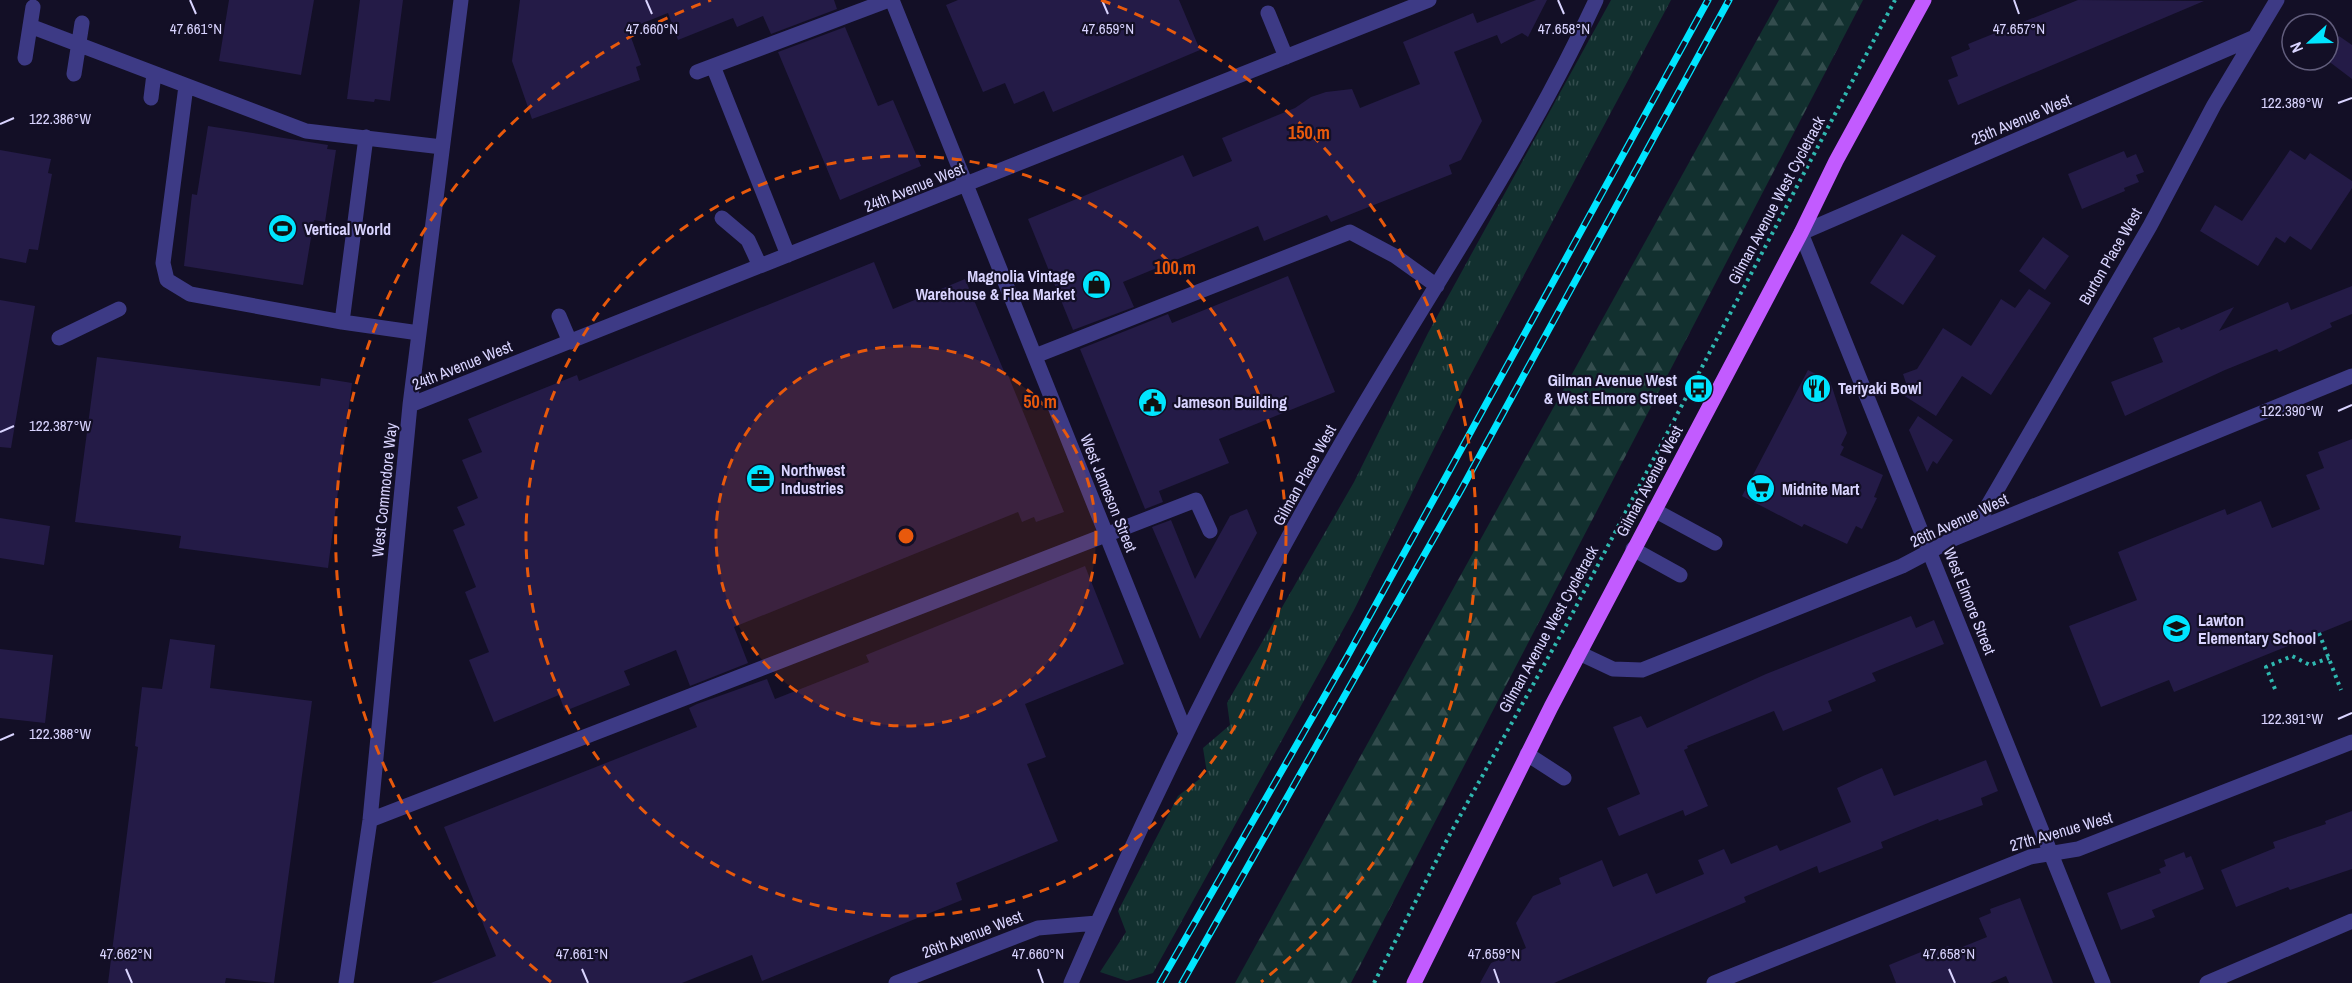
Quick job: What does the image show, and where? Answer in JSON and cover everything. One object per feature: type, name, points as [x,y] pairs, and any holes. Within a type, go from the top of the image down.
[{"type":"main road","name":"Gilman Avenue West","points":[[1414,983],[1579,653],[1801,232],[1836,161],[1924,0]]},
{"type":"street","name":"West Commodore Way","points":[[346,983],[370,820],[410,405],[460,0]]},
{"type":"street","points":[[697,72],[891,0]]},
{"type":"street","name":"West Jameson Street","points":[[891,0],[1185,731]]},
{"type":"street","name":"24th Avenue West","points":[[410,405],[1429,0]]},
{"type":"street","name":"Gilman Place West","points":[[1071,983],[1185,731],[1342,443],[1563,72],[1596,0]]},
{"type":"street","name":"Burton Place West","points":[[1973,531],[2277,0]]},
{"type":"street","points":[[25,58],[33,7]]},
{"type":"street","points":[[1268,13],[1286,57]]},
{"type":"street","points":[[74,74],[82,23]]},
{"type":"street","points":[[30,26],[306,131],[442,147]]},
{"type":"street","name":"25th Avenue West","points":[[1801,232],[2255,37]]},
{"type":"street","points":[[713,66],[788,255]]},
{"type":"street","points":[[150,98],[154,74]]},
{"type":"street","points":[[186,86],[163,263],[167,280],[190,294],[342,322],[419,333]]},
{"type":"street","points":[[342,322],[366,137]]},
{"type":"street","points":[[722,219],[748,240],[760,266]]},
{"type":"street","points":[[1035,356],[1350,232],[1395,256],[1437,286]]},
{"type":"street","name":"West Elmore Street","points":[[1801,232],[2103,983]]},
{"type":"street","points":[[59,338],[119,309]]},
{"type":"street","points":[[559,316],[570,342]]},
{"type":"street","name":"26th Avenue West","points":[[1579,653],[1612,669],[1642,670],[1902,566],[1973,531],[2352,376]]},
{"type":"street","points":[[370,820],[1196,500],[1210,531]]},
{"type":"street","points":[[1654,510],[1715,543]]},
{"type":"street","points":[[1633,549],[1680,575]]},
{"type":"street","name":"27th Avenue West","points":[[1714,983],[2030,857],[2078,849],[2352,742]]},
{"type":"street","points":[[1527,754],[1564,778]]},
{"type":"street","points":[[2207,983],[2352,921]]},
{"type":"street","name":"26th Avenue West","points":[[896,983],[1038,928],[1097,922]]},
{"type":"path","name":"Gilman Avenue West Cycletrack","points":[[1374,983],[1450,834],[1509,723],[1556,643],[1895,0]]},
{"type":"path","points":[[2319,633],[2341,690]]},
{"type":"path","points":[[2275,689],[2266,667],[2292,657],[2310,665],[2329,658]]},
{"type":"green space","points":[[1611,0],[1671,0],[1469,378],[1354,610],[1153,973],[1127,981],[1100,972],[1126,932],[1118,911],[1178,796],[1207,773],[1203,748],[1230,725],[1227,703],[1354,482],[1428,333]]},
{"type":"green space","points":[[1779,0],[1863,0],[1351,983],[1235,983]]},
{"type":"building","points":[[229,0],[314,0],[301,75],[219,61]]},
{"type":"building","points":[[360,0],[403,0],[390,101],[347,99]]},
{"type":"building","points":[[520,0],[834,0],[837,9],[771,34],[763,16],[737,27],[733,18],[678,40],[668,13],[628,29],[641,65],[636,67],[640,80],[532,119],[512,61]]},
{"type":"building","points":[[958,0],[1179,0],[1200,50],[1053,112],[1044,91],[1014,104],[1005,83],[983,92],[946,5]]},
{"type":"building","points":[[1536,0],[1547,0],[1528,37],[1522,33],[1501,44],[1497,35],[1454,52],[1482,121],[1461,160],[1449,165],[1452,174],[1331,222],[1327,215],[1264,241],[1258,226],[1123,282],[1134,307],[1073,330],[1028,219],[1183,155],[1193,177],[1232,161],[1222,138],[1295,108],[1311,97],[1326,92],[1352,89],[1360,108],[1420,84],[1403,42],[1473,13],[1477,23]]},
{"type":"building","points":[[2078,0],[2204,1],[1958,105],[1948,80],[1958,76],[1951,57],[1970,49],[1968,44]]},
{"type":"building","points":[[845,27],[878,106],[893,100],[921,166],[840,200],[778,52]]},
{"type":"building","points":[[2340,37],[2352,45],[2352,79],[2340,70]]},
{"type":"building","points":[[208,126],[328,145],[327,149],[336,150],[325,222],[314,220],[303,285],[184,266],[192,194],[197,195]]},
{"type":"building","points":[[0,150],[51,159],[48,173],[52,174],[38,250],[29,249],[26,263],[0,258]]},
{"type":"building","points":[[2290,150],[2305,160],[2310,153],[2352,181],[2352,188],[2311,250],[2290,236],[2285,243],[2276,237],[2258,266],[2200,231],[2215,205],[2242,221]]},
{"type":"building","points":[[2124,151],[2127,158],[2136,154],[2144,172],[2136,175],[2139,182],[2124,188],[2125,191],[2082,209],[2068,174]]},
{"type":"building","points":[[1902,234],[1936,256],[1903,305],[1870,283]]},
{"type":"building","points":[[2043,237],[2069,256],[2045,290],[2019,271]]},
{"type":"building","name":"Northwest Industries","points":[[874,262],[893,309],[965,279],[1006,376],[1008,375],[1064,512],[1036,522],[1034,517],[1022,522],[1018,512],[734,627],[748,663],[690,686],[676,650],[624,671],[630,685],[565,711],[559,695],[494,722],[469,660],[489,652],[465,592],[476,587],[453,530],[465,525],[457,507],[478,498],[462,460],[482,452],[468,419],[577,375],[579,381]]},
{"type":"building","points":[[1288,276],[1335,392],[1219,439],[1229,463],[1159,491],[1163,502],[1145,509],[1080,349],[1168,314],[1172,323]]},
{"type":"building","points":[[2352,286],[2352,314],[2330,323],[2332,327],[2279,352],[2277,349],[2225,370],[2125,416],[2111,382],[2163,362],[2153,338],[2179,327],[2181,330],[2234,307],[2219,331],[2288,302],[2291,310]]},
{"type":"building","points":[[2029,289],[2051,303],[1991,395],[1962,376],[1936,416],[1900,393],[1908,389],[1903,374],[1917,369],[1943,328],[1971,346],[2001,299],[2015,308]]},
{"type":"building","points":[[0,300],[35,306],[11,448],[0,447]]},
{"type":"building","points":[[97,357],[320,386],[321,378],[352,383],[328,568],[179,548],[181,536],[75,522]]},
{"type":"building","points":[[1808,370],[1830,381],[1847,433],[1841,445],[1844,447],[1840,455],[1883,475],[1874,497],[1877,498],[1862,529],[1856,526],[1847,544],[1804,524],[1802,527],[1742,496]]},
{"type":"building","points":[[1918,416],[1953,440],[1937,464],[1933,461],[1927,472],[1909,430]]},
{"type":"building","points":[[2352,439],[2352,620],[2174,692],[2169,680],[2101,707],[2069,626],[2137,600],[2118,552],[2225,509],[2227,515],[2261,501],[2272,528],[2320,509],[2306,475],[2324,468],[2318,452]]},
{"type":"building","points":[[1247,509],[1257,533],[1200,639],[1152,527],[1171,520],[1195,579],[1230,516]]},
{"type":"building","points":[[0,518],[50,526],[44,565],[0,558]]},
{"type":"building","points":[[1085,566],[1124,664],[1025,704],[1046,757],[1027,764],[1058,841],[956,883],[962,900],[762,981],[752,955],[682,983],[431,983],[496,956],[444,827],[697,727],[689,708],[697,704],[767,679],[775,699],[869,662],[866,655]]},
{"type":"building","points":[[1911,616],[1916,628],[1934,620],[1944,644],[1872,673],[1876,681],[1828,701],[1832,711],[1783,731],[1774,711],[1687,746],[1688,748],[1684,750],[1708,806],[1685,816],[1683,810],[1619,836],[1607,808],[1640,794],[1613,727],[1641,716],[1647,728],[1766,674]]},
{"type":"building","points":[[170,639],[215,645],[210,688],[312,701],[274,983],[226,978],[225,983],[108,983],[138,747],[135,746],[142,687],[162,689]]},
{"type":"building","points":[[0,649],[53,655],[45,723],[0,718]]},
{"type":"building","points":[[1986,760],[1998,791],[1981,798],[1983,805],[1939,821],[1938,819],[1881,842],[1883,848],[1819,873],[1817,866],[1744,897],[1746,902],[1554,983],[1480,983],[1491,963],[1526,948],[1516,923],[1533,896],[1561,884],[1559,878],[1602,860],[1613,887],[1647,873],[1656,894],[1704,874],[1698,860],[1724,849],[1731,864],[1777,845],[1780,851],[1851,822],[1837,788],[1882,768],[1894,796]]},
{"type":"building","points":[[2352,811],[2352,869],[2290,890],[2288,887],[2236,907],[2221,870],[2275,848],[2273,842],[2326,824],[2325,821]]},
{"type":"building","points":[[2184,852],[2186,858],[2191,856],[2204,889],[2152,910],[2155,917],[2121,930],[2107,893],[2161,873],[2159,869],[2166,866],[2164,860]]},
{"type":"building","points":[[2020,898],[2053,983],[2009,983],[2006,976],[1990,983],[1896,983],[1889,965],[1921,952],[1923,957],[1948,946],[1955,950],[1987,937],[1979,918],[1991,913],[1990,909]]},
{"type":"railway","points":[[1160,983],[1347,657],[1708,0]]},
{"type":"railway","points":[[1182,983],[1461,490],[1729,0]]},
{"type":"place","name":"Vertical World","points":[[283,229]]},
{"type":"place","name":"Magnolia Vintage Warehouse & Flea Market","points":[[1096,285]]},
{"type":"place","name":"Teriyaki Bowl","points":[[1817,388]]},
{"type":"place","name":"Gilman Avenue West & West Elmore Street","points":[[1698,389]]},
{"type":"place","name":"Jameson Building","points":[[1153,402]]},
{"type":"place","name":"Northwest Industries","points":[[760,479]]},
{"type":"place","name":"Midnite Mart","points":[[1761,489]]},
{"type":"place","name":"Lawton Elementary School","points":[[2177,629]]}]
